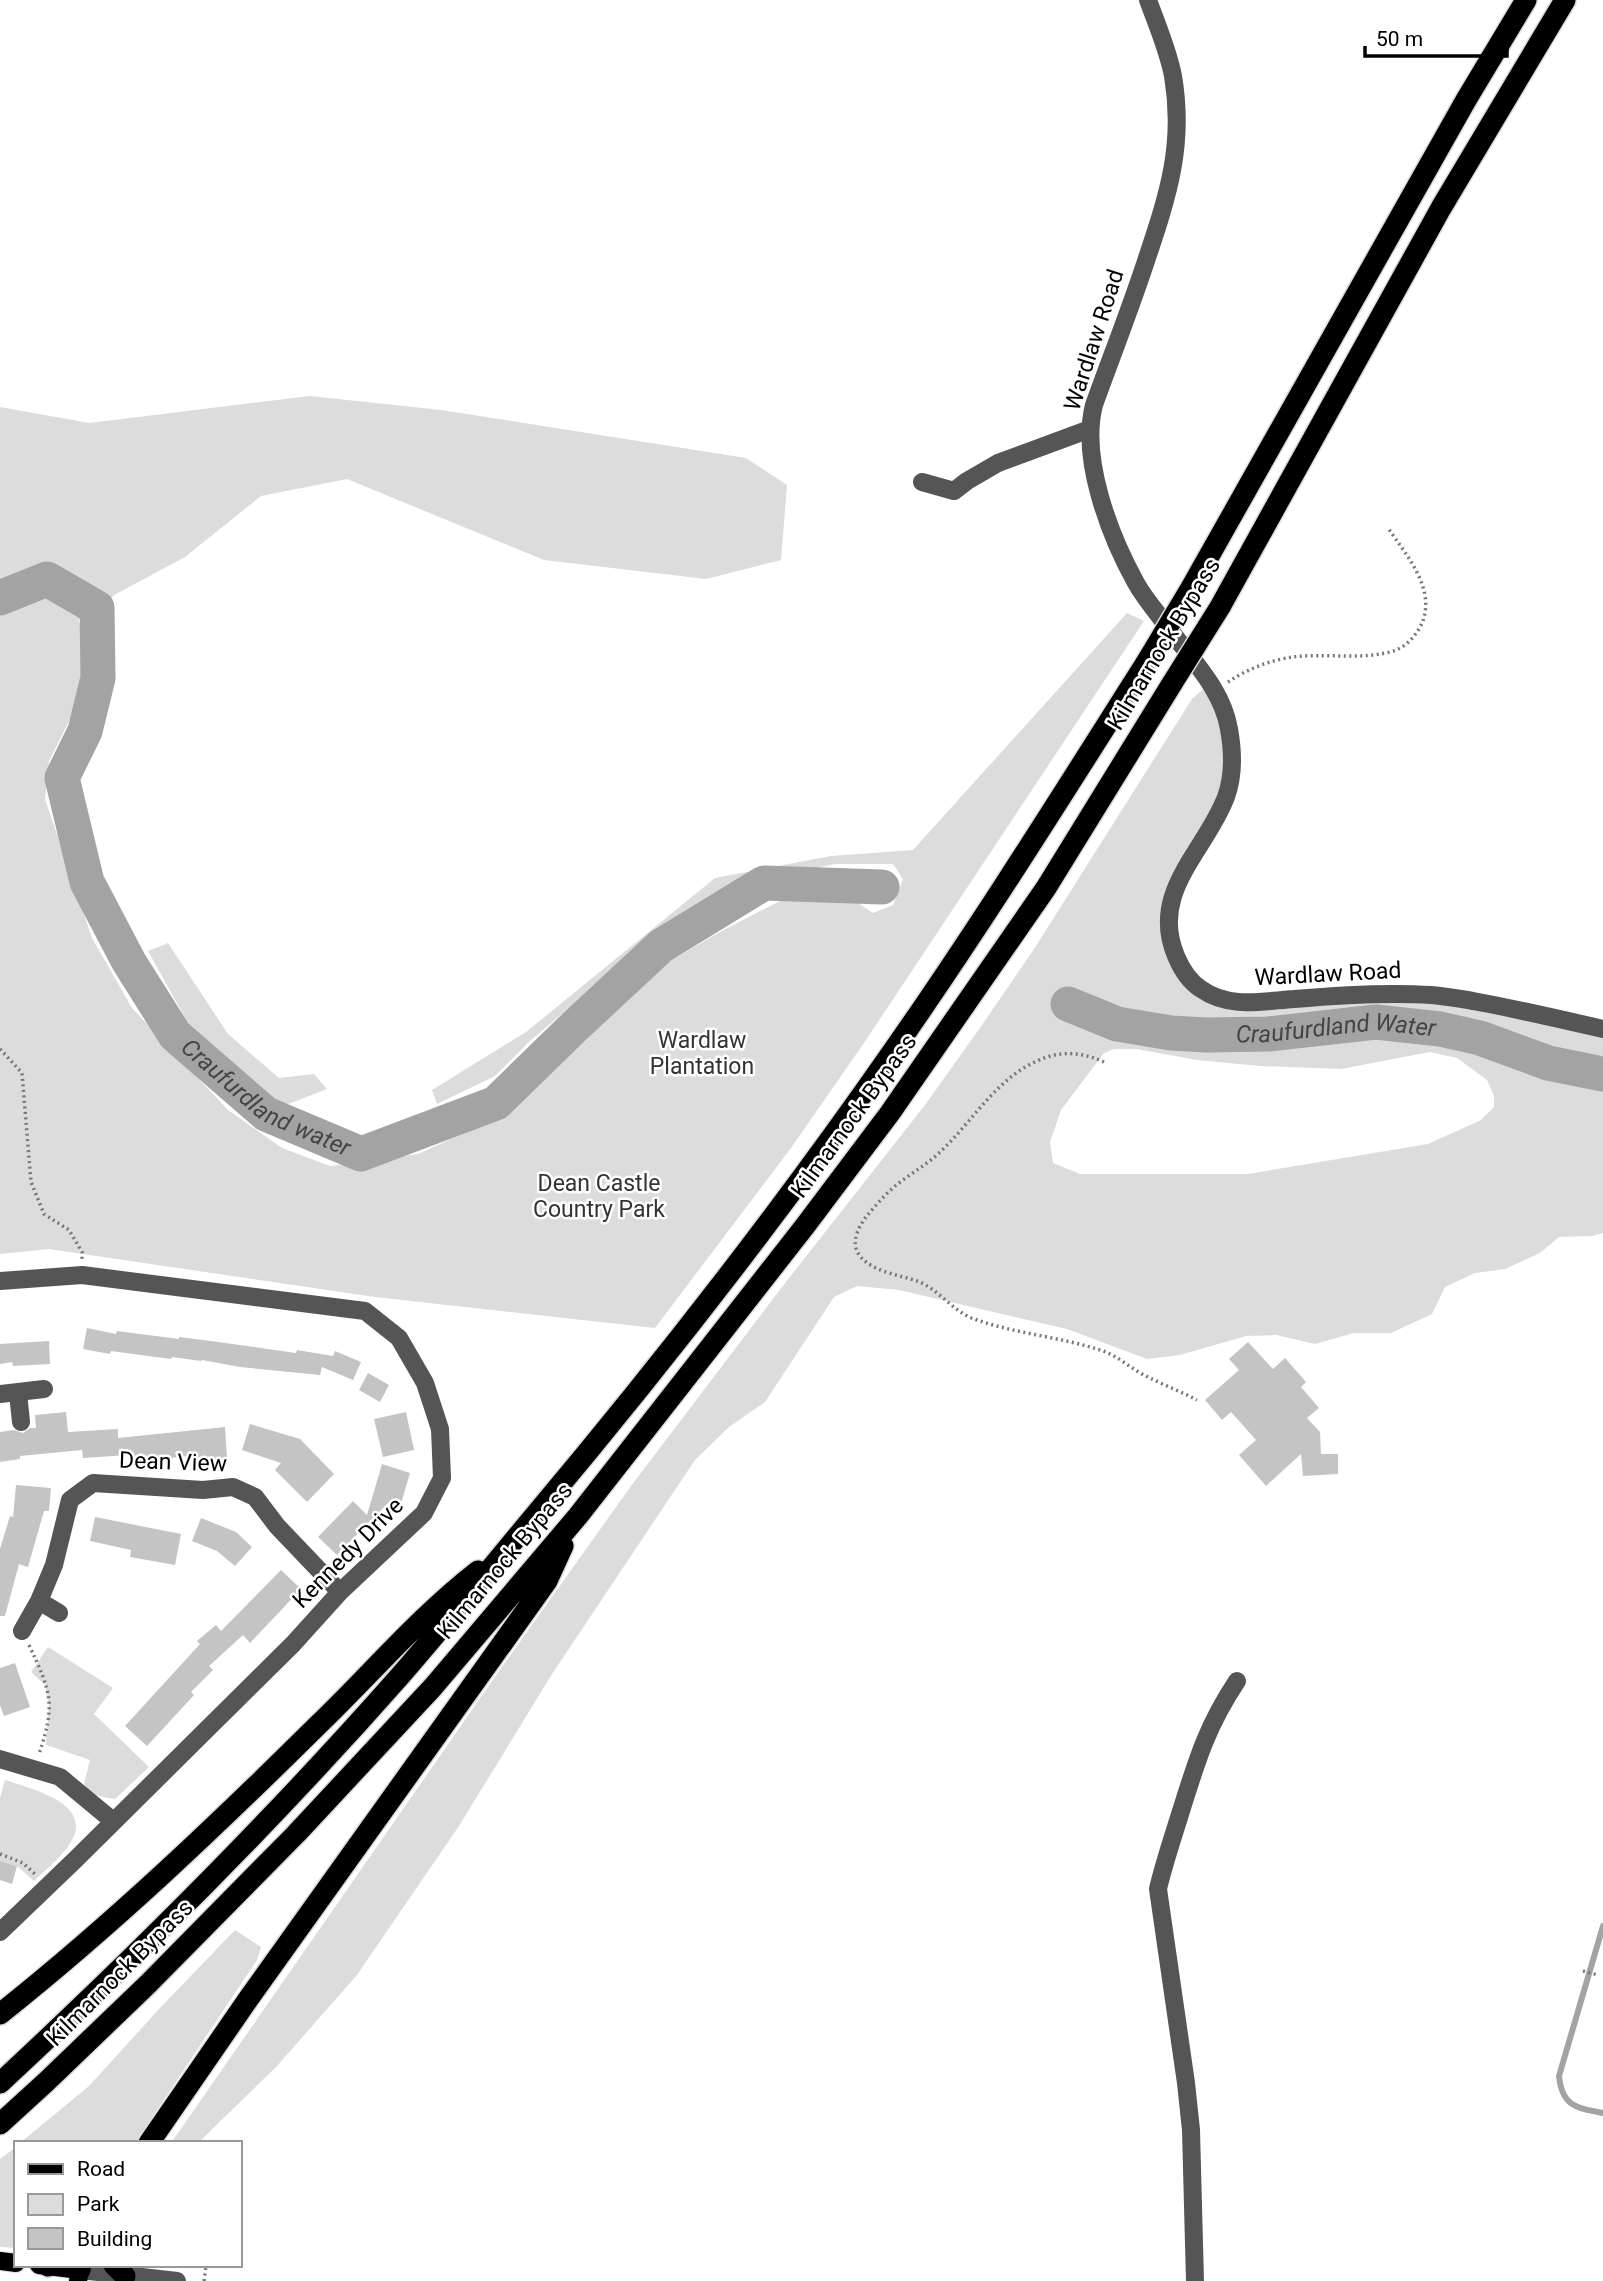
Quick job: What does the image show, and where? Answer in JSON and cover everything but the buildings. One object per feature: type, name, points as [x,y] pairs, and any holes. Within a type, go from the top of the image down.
[{"type":"highway","name":"Kilmarnock Bypass","points":[[0,2083],[83,2006],[247,1841],[397,1679],[664,1360],[854,1106],[1006,884],[1146,663],[1525,0]]},
{"type":"highway","name":"Kilmarnock Bypass","points":[[0,2124],[110,2021],[296,1834],[433,1687],[578,1516],[890,1113],[1046,888],[1220,607],[1441,208],[1565,0]]},
{"type":"highway","points":[[150,2141],[281,1952],[547,1581],[578,1516]]},
{"type":"highway","points":[[0,2014],[117,1916],[309,1734],[397,1648],[442,1599],[510,1545]]},
{"type":"main road","points":[[52,2267],[80,2272]]},
{"type":"street","name":"Wardlaw Road","points":[[1148,0],[1173,74],[1177,122],[1176,151],[1163,211],[1094,405],[1090,429],[1095,468],[1116,543],[1137,585],[1215,691],[1229,726],[1233,763],[1231,780],[1219,814],[1175,888],[1170,902],[1168,922],[1171,944],[1178,962],[1188,978],[1201,990],[1216,997],[1250,1004],[1356,995],[1434,995],[1603,1029]]},
{"type":"street","points":[[922,482],[954,491],[998,463],[1090,429]]},
{"type":"street","name":"Kennedy Drive","points":[[0,1281],[82,1275],[365,1311],[399,1338],[425,1383],[440,1429],[442,1478],[425,1513],[340,1592],[293,1644],[0,1932]]},
{"type":"street","points":[[21,1422],[9,1393],[44,1390]]},
{"type":"street","name":"Dean View","points":[[22,1630],[39,1601],[54,1566],[70,1500],[93,1483],[203,1490],[233,1486],[255,1497],[277,1526],[340,1592]]},
{"type":"street","points":[[39,1601],[59,1613]]},
{"type":"street","points":[[1195,2281],[1191,2130],[1158,1889],[1199,1752],[1221,1706],[1237,1681]]},
{"type":"street","points":[[0,1759],[60,1777],[113,1821]]},
{"type":"street","points":[[80,2272],[120,2270],[177,2281]]},
{"type":"path","points":[[1215,691],[1240,674],[1291,657],[1372,654],[1391,652],[1404,646],[1424,621],[1427,604],[1413,565],[1388,528]]},
{"type":"path","points":[[0,1049],[22,1073],[31,1182],[44,1214],[69,1230],[82,1252],[82,1275]]},
{"type":"path","points":[[1104,1062],[1077,1053],[1059,1054],[1038,1060],[1012,1075],[993,1092],[969,1123],[941,1151],[917,1172],[896,1185],[866,1217],[855,1243],[857,1254],[883,1271],[929,1287],[953,1308],[974,1319],[1106,1352],[1142,1374],[1197,1399]]},
{"type":"path","points":[[22,1630],[46,1679],[51,1702],[50,1724],[34,1769]]},
{"type":"path","points":[[0,1854],[23,1863],[48,1887]]},
{"type":"path","points":[[1583,1971],[1598,1975]]},
{"type":"path","points":[[204,2281],[206,2267]]},
{"type":"green space","name":"Dean Castle Country Park","points":[[310,396],[441,410],[746,458],[787,485],[781,560],[706,579],[544,560],[347,479],[261,496],[185,557],[116,594],[78,620],[87,640],[80,699],[49,761],[45,799],[92,938],[132,1008],[228,1110],[282,1148],[330,1166],[418,1154],[502,1116],[644,976],[795,893],[855,901],[873,913],[893,905],[903,879],[893,864],[835,864],[734,885],[657,934],[531,1040],[495,1076],[437,1104],[432,1090],[526,1032],[715,878],[831,856],[913,850],[1127,613],[1144,621],[866,1040],[791,1148],[655,1328],[375,1297],[49,1249],[0,1254],[0,407],[89,423]]},
{"type":"green space","points":[[1210,683],[1232,763],[1185,871],[1171,944],[1216,997],[1396,994],[1603,1029],[1603,1233],[1559,1237],[1540,1253],[1505,1269],[1475,1273],[1445,1287],[1432,1314],[1391,1333],[1354,1333],[1315,1344],[1276,1335],[1246,1336],[1180,1355],[1147,1359],[1067,1329],[899,1290],[857,1286],[834,1297],[765,1402],[729,1427],[695,1460],[552,1674],[459,1826],[357,1975],[277,2066],[200,2141],[172,2141],[631,1486],[925,1105],[1034,949],[1192,699]],"holes":[[[1114,1049],[1136,1049],[1197,1060],[1341,1069],[1430,1052],[1457,1058],[1487,1080],[1494,1096],[1494,1107],[1481,1120],[1428,1144],[1248,1174],[1080,1174],[1053,1163],[1050,1142],[1061,1110],[1104,1053]]]},
{"type":"green space","points":[[168,943],[228,1034],[279,1078],[314,1074],[327,1089],[283,1106],[198,1041],[148,951]]},
{"type":"green space","points":[[48,1647],[113,1688],[94,1714],[149,1767],[115,1799],[101,1797],[84,1784],[90,1760],[46,1745],[49,1704],[45,1685],[31,1672]]},
{"type":"green space","points":[[5,1780],[53,1798],[72,1813],[76,1824],[74,1836],[67,1848],[34,1881],[17,1866],[0,1861],[0,1798]]},
{"type":"green space","points":[[235,1930],[261,1947],[257,1960],[136,2141],[22,2141],[89,2086]]},
{"type":"green space","points":[[14,2148],[14,2248],[0,2247],[0,2159]]},
{"type":"waterway","name":"Craufurdland water","points":[[0,598],[47,579],[97,608],[98,678],[85,731],[62,778],[87,882],[129,962],[175,1035],[266,1114],[361,1154],[496,1103],[661,946],[764,883],[882,887]]},
{"type":"waterway","name":"Craufurdland Water","points":[[1068,1004],[1117,1024],[1171,1033],[1268,1034],[1376,1022],[1440,1029],[1480,1038],[1548,1063],[1603,1074]]},
{"type":"waterway","points":[[1603,1926],[1559,2076],[1567,2100],[1578,2107],[1603,2113]]},
{"type":"park label","name":"Wardlaw Plantation","points":[[702,1053]]}]
